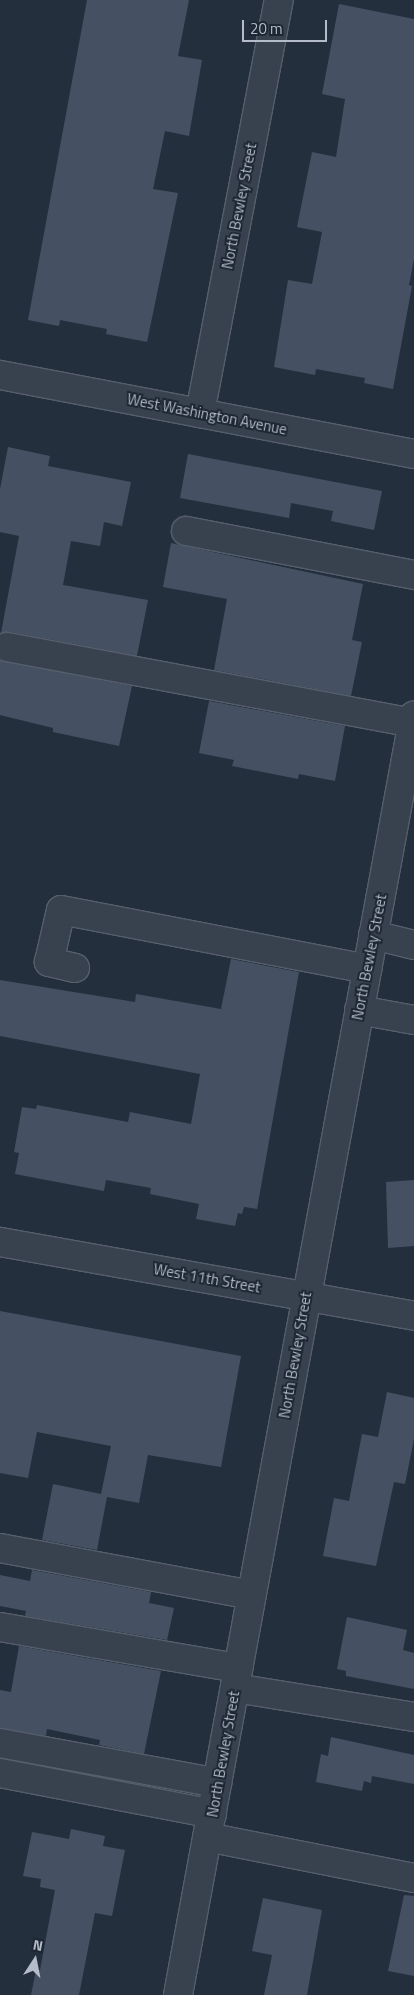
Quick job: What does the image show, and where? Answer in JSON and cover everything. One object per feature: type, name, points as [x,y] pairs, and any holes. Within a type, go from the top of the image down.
[{"type":"street","name":"North Bewley Street","points":[[200,413],[278,0]]},
{"type":"street","name":"West Washington Avenue","points":[[0,375],[414,454]]},
{"type":"street","points":[[186,531],[414,575]]},
{"type":"street","points":[[7,647],[413,719]]},
{"type":"street","name":"North Bewley Street","points":[[178,1995],[413,719]]},
{"type":"street","points":[[75,968],[49,962],[61,910],[367,969]]},
{"type":"street","points":[[373,935],[414,945]]},
{"type":"street","points":[[359,1010],[414,1020]]},
{"type":"street","name":"West 11th Street","points":[[0,1242],[414,1316]]},
{"type":"street","points":[[0,1548],[252,1595]]},
{"type":"street","points":[[0,1627],[414,1717]]},
{"type":"street","points":[[0,1743],[217,1783]]},
{"type":"street","points":[[0,1773],[414,1878]]},
{"type":"building","points":[[87,0],[189,0],[178,56],[202,60],[189,136],[165,131],[153,189],[178,193],[147,342],[106,334],[107,329],[60,320],[59,326],[28,320]]},
{"type":"building","points":[[339,4],[414,19],[414,259],[409,285],[412,286],[393,389],[364,383],[365,378],[316,369],[315,375],[274,367],[288,280],[312,284],[322,232],[297,227],[312,152],[336,157],[345,99],[322,94]]},
{"type":"building","points":[[8,447],[50,456],[48,466],[131,482],[122,526],[104,522],[100,546],[71,541],[63,585],[148,600],[137,656],[10,632],[1,633],[19,536],[0,532],[0,489]]},
{"type":"building","points":[[188,454],[382,491],[374,530],[331,521],[333,511],[291,503],[289,518],[180,498]]},
{"type":"building","points":[[171,543],[363,584],[352,640],[362,642],[351,696],[214,670],[227,599],[163,587]]},
{"type":"building","points":[[0,660],[132,686],[119,746],[53,732],[53,728],[0,715]]},
{"type":"building","points":[[209,701],[345,726],[335,781],[299,774],[298,779],[232,766],[234,760],[199,753]]},
{"type":"building","points":[[231,959],[299,972],[257,1209],[244,1207],[242,1214],[238,1213],[235,1226],[196,1219],[199,1204],[150,1194],[151,1188],[106,1180],[104,1191],[15,1174],[19,1153],[14,1152],[22,1107],[36,1109],[37,1105],[128,1122],[130,1112],[191,1124],[200,1074],[0,1036],[0,980],[135,1002],[136,994],[221,1009]]},
{"type":"building","points":[[414,1180],[414,1246],[388,1248],[386,1182]]},
{"type":"building","points":[[0,1311],[241,1356],[221,1467],[148,1455],[139,1503],[107,1497],[97,1550],[42,1540],[53,1484],[101,1494],[111,1446],[37,1432],[28,1478],[0,1473]]},
{"type":"building","points":[[387,1392],[414,1398],[414,1439],[405,1484],[394,1482],[376,1566],[323,1556],[334,1498],[349,1501],[362,1434],[378,1437]]},
{"type":"building","points":[[32,1570],[151,1592],[149,1603],[174,1608],[167,1640],[25,1616],[26,1611],[0,1606],[0,1575],[30,1581]]},
{"type":"building","points":[[347,1617],[407,1630],[403,1650],[414,1653],[414,1689],[346,1676],[346,1671],[337,1669]]},
{"type":"building","points":[[19,1646],[161,1671],[144,1754],[99,1745],[100,1740],[47,1729],[46,1736],[0,1728],[0,1690],[11,1692]]},
{"type":"building","points":[[331,1737],[414,1755],[414,1784],[372,1776],[371,1783],[364,1781],[362,1791],[316,1782],[321,1754],[328,1756]]},
{"type":"building","points":[[71,1829],[105,1836],[103,1846],[125,1850],[112,1916],[95,1913],[79,1995],[31,1995],[36,1970],[40,1970],[55,1890],[40,1887],[41,1879],[23,1876],[32,1832],[69,1839]]},
{"type":"building","points":[[404,1895],[414,1896],[414,1976],[388,1971]]},
{"type":"building","points":[[263,1898],[322,1910],[307,1995],[264,1995],[272,1955],[252,1951]]}]
